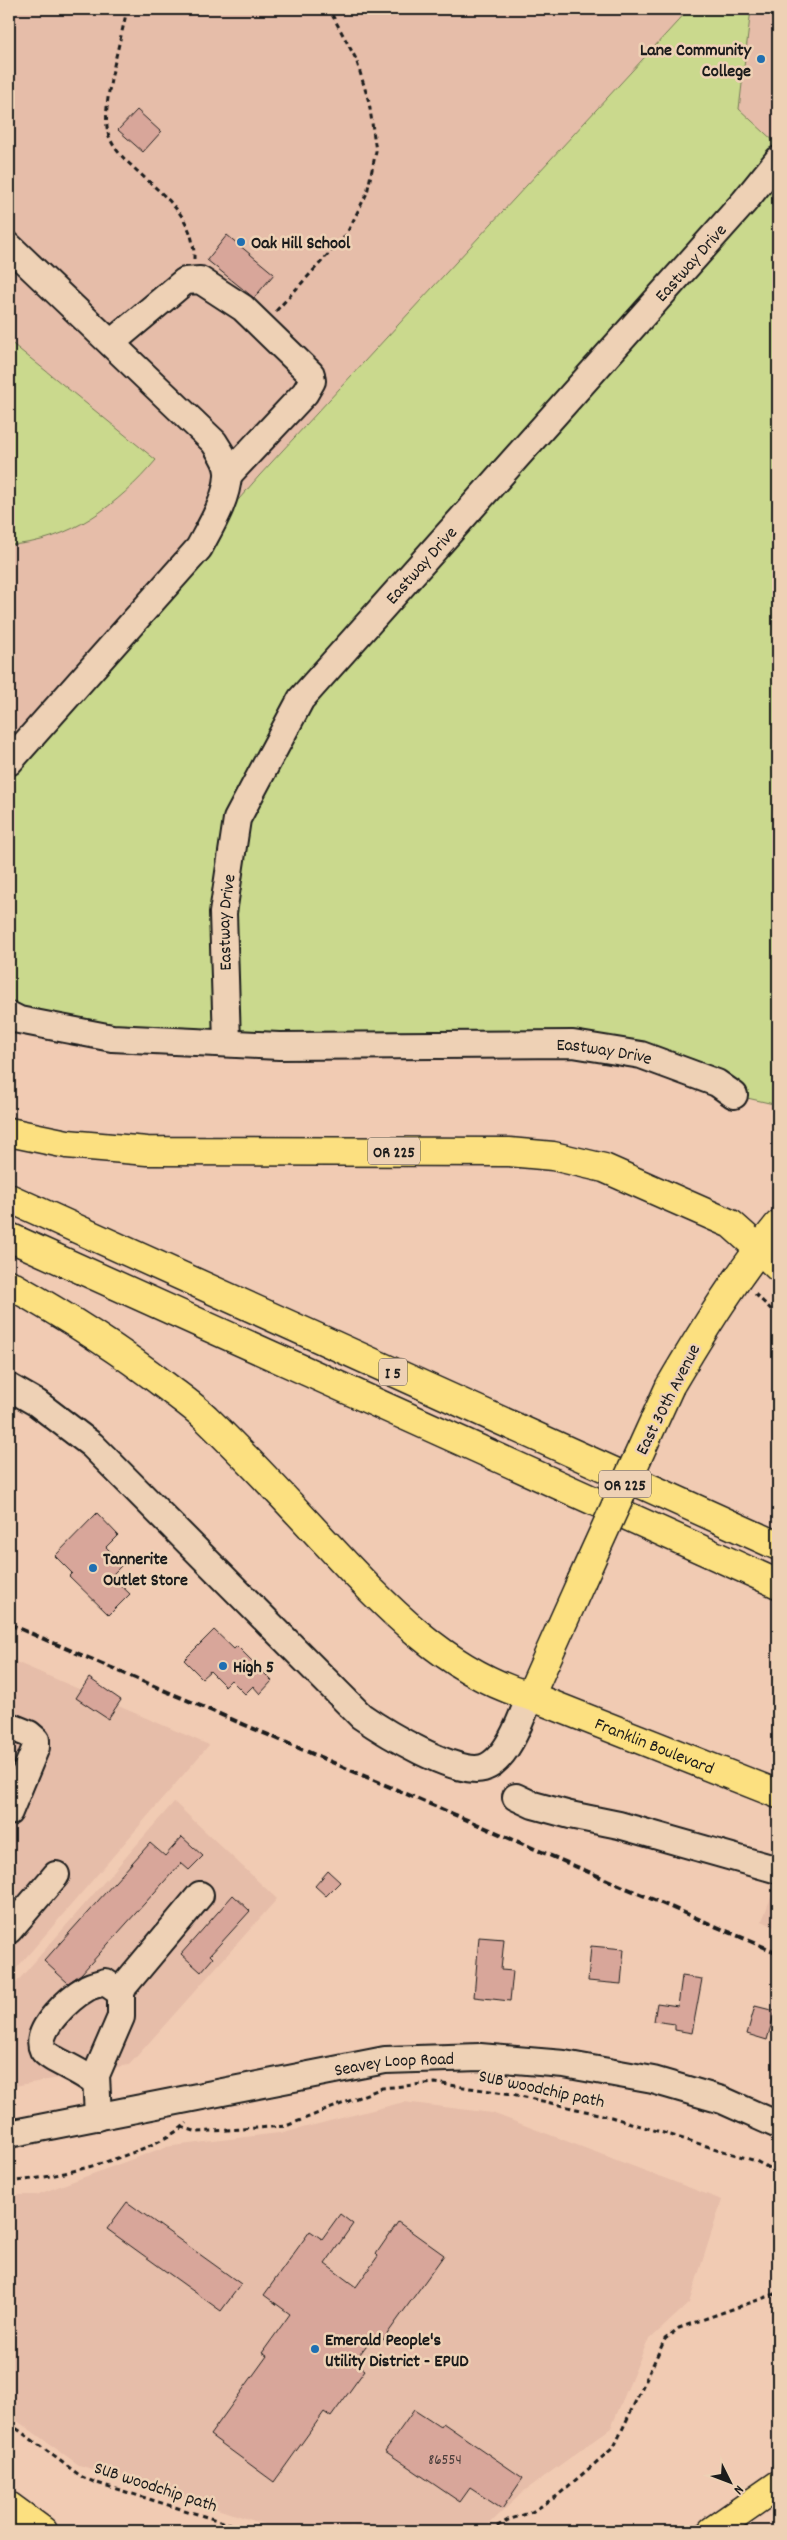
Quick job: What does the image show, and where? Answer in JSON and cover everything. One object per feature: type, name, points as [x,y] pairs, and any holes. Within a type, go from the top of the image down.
[{"type":"main road","name":"OR 225","points":[[9,1132],[66,1144],[147,1151],[509,1152],[553,1156],[604,1168],[731,1224],[768,1258]]},
{"type":"main road","name":"I 5","points":[[9,1198],[778,1546]]},
{"type":"main road","name":"East 30th Avenue","points":[[530,1696],[670,1386],[703,1329],[768,1258],[778,1225]]},
{"type":"main road","name":"I 5","points":[[9,1237],[778,1584]]},
{"type":"main road","name":"Franklin Boulevard","points":[[9,1284],[74,1321],[134,1361],[204,1417],[360,1579],[426,1640],[468,1669],[510,1690],[530,1696],[778,1794]]},
{"type":"main road","points":[[712,2531],[778,2485]]},
{"type":"main road","points":[[9,2506],[43,2531]]},
{"type":"street","name":"Eastway Drive","points":[[226,1042],[223,913],[237,819],[301,699],[744,202],[778,160]]},
{"type":"street","points":[[9,246],[214,442],[224,456],[228,474],[218,514],[199,548],[9,762]]},
{"type":"street","points":[[111,343],[185,281],[200,280],[222,292],[263,326],[311,374],[312,381],[305,393],[228,474]]},
{"type":"street","name":"Eastway Drive","points":[[9,1016],[19,1020],[112,1038],[278,1046],[572,1044],[641,1055],[717,1083],[734,1095]]},
{"type":"street","points":[[9,1387],[36,1403],[92,1445],[361,1716],[390,1736],[458,1767],[483,1768],[505,1751],[521,1722],[530,1696]]},
{"type":"street","points":[[9,1726],[29,1734],[36,1740],[36,1747],[9,1812]]},
{"type":"street","points":[[516,1797],[533,1805],[619,1825],[778,1870]]},
{"type":"street","points":[[9,1930],[56,1875]]},
{"type":"street","points":[[98,2117],[96,2075],[121,2017],[121,1993],[124,1986],[200,1895]]},
{"type":"street","points":[[95,2083],[86,2074],[52,2058],[44,2050],[41,2039],[44,2029],[60,2010],[87,1987],[105,1982],[121,1993]]},
{"type":"street","name":"Seavey Loop Road","points":[[9,2134],[385,2060],[480,2057],[564,2064],[653,2080],[722,2100],[778,2126]]},
{"type":"path","points":[[127,9],[107,107],[109,135],[118,153],[176,208],[188,224],[194,243],[192,280]]},
{"type":"path","points":[[263,326],[346,235],[367,193],[376,151],[369,102],[356,59],[329,9]]},
{"type":"path","name":"SUB woodchip path","points":[[9,2181],[27,2181],[78,2170],[153,2144],[181,2127],[198,2132],[286,2126],[382,2088],[436,2083],[512,2094],[611,2116],[756,2161],[778,2173]]},
{"type":"path","points":[[489,2531],[508,2520],[532,2512],[557,2496],[614,2447],[665,2338],[679,2328],[778,2293]]},
{"type":"path","name":"SUB woodchip path","points":[[9,2423],[82,2477],[252,2531]]},
{"type":"shaded area","name":"Oak Hill School","points":[[9,9],[689,9],[259,476],[9,761]]},
{"type":"shaded area","name":"Lane Community College","points":[[751,9],[778,9],[778,145],[739,109]]},
{"type":"shaded area","points":[[9,1659],[209,1745],[9,1977]]},
{"type":"shaded area","points":[[174,1802],[277,1899],[129,2065],[9,2087],[9,1991]]},
{"type":"shaded area","points":[[778,1879],[778,1929],[762,1921]]},
{"type":"shaded area","points":[[404,2102],[492,2113],[722,2200],[689,2303],[647,2342],[611,2428],[523,2492],[482,2531],[368,2531],[353,2526],[286,2531],[79,2465],[9,2415],[9,2195],[36,2195],[165,2147],[287,2132]]},
{"type":"green space","points":[[689,9],[751,9],[739,109],[778,145],[778,1105],[734,1095],[641,1055],[71,1030],[9,1007],[9,764],[259,476]]},
{"type":"green space","points":[[9,341],[156,460],[109,506],[72,529],[52,537],[9,545]]},
{"type":"building","points":[[137,110],[161,132],[143,152],[118,130]]},
{"type":"building","points":[[227,235],[274,274],[254,298],[207,260]]},
{"type":"building","name":"Tannerite Outlet Store","points":[[97,1513],[118,1535],[106,1547],[123,1564],[111,1576],[130,1594],[109,1615],[69,1576],[72,1573],[55,1556]]},
{"type":"building","name":"High 5","points":[[214,1630],[234,1649],[237,1646],[272,1681],[260,1694],[253,1686],[245,1694],[231,1680],[225,1686],[210,1671],[202,1678],[184,1660]]},
{"type":"building","points":[[89,1678],[121,1700],[108,1719],[76,1698]]},
{"type":"building","points":[[182,1837],[203,1856],[189,1870],[181,1863],[81,1974],[68,1983],[44,1961],[150,1843],[165,1856]]},
{"type":"building","points":[[328,1871],[340,1882],[326,1896],[315,1886]]},
{"type":"building","points":[[233,1895],[250,1911],[210,1955],[213,1958],[201,1972],[181,1954]]},
{"type":"building","points":[[479,1937],[504,1939],[501,1970],[513,1971],[510,2001],[474,1997]]},
{"type":"building","points":[[591,1946],[624,1949],[621,1984],[588,1981]]},
{"type":"building","points":[[682,1976],[702,1979],[692,2033],[675,2030],[675,2024],[654,2021],[657,2003],[678,2006]]},
{"type":"building","points":[[755,2006],[775,2011],[767,2040],[747,2034]]},
{"type":"building","points":[[127,2202],[241,2284],[221,2311],[107,2229]]},
{"type":"building","name":"Emerald People's Utility District - EPUD","points":[[340,2214],[353,2224],[325,2264],[356,2287],[378,2256],[376,2254],[398,2222],[444,2255],[380,2344],[372,2338],[354,2362],[365,2370],[331,2417],[324,2412],[274,2482],[210,2435],[267,2356],[262,2353],[290,2314],[264,2295],[310,2231],[322,2239]]},
{"type":"building","points":[[414,2410],[440,2427],[443,2423],[523,2478],[502,2509],[470,2488],[460,2502],[385,2451]]},
{"type":"railway","points":[[9,1624],[778,1953]]},
{"type":"place","name":"Lane Community College","points":[[761,59]]},
{"type":"place","name":"Oak Hill School","points":[[241,242]]},
{"type":"place","name":"Tannerite Outlet Store","points":[[93,1568]]},
{"type":"place","name":"High 5","points":[[223,1666]]},
{"type":"place","name":"Emerald People's Utility District - EPUD","points":[[315,2349]]}]
